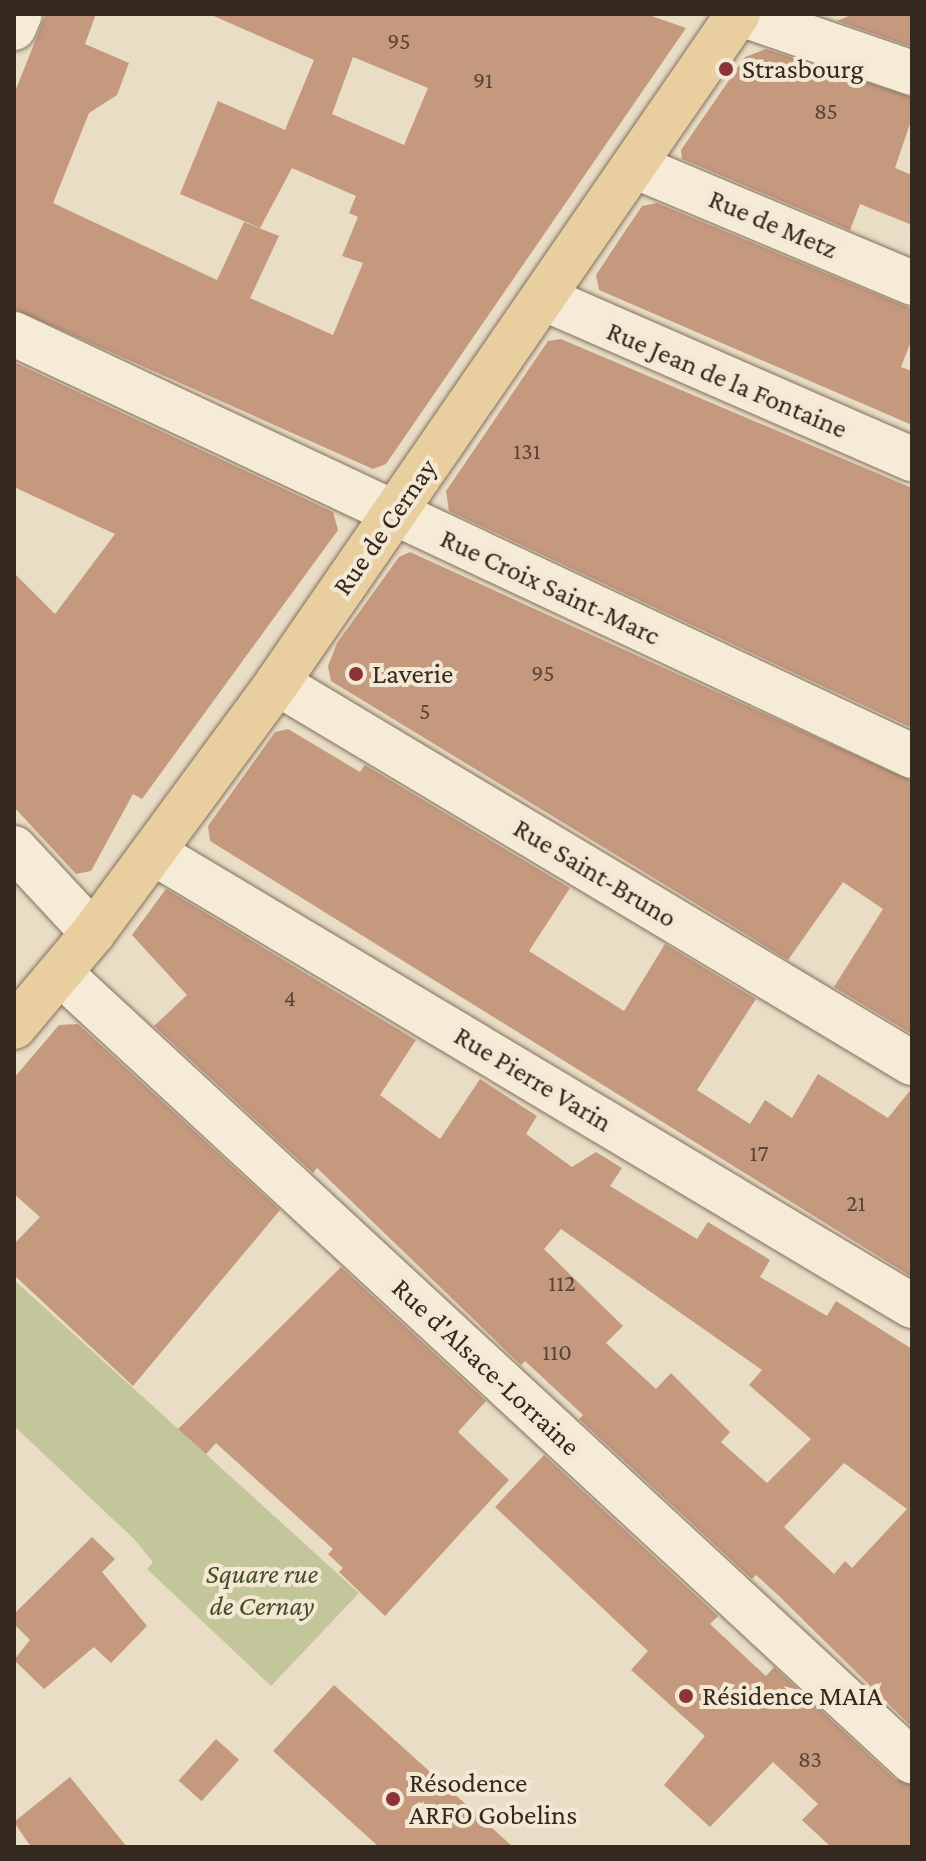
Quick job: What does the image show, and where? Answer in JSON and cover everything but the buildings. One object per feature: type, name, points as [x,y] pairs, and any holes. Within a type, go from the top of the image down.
[{"type":"main road","name":"Rue de Cernay","points":[[14,1027],[93,933],[277,683],[740,14]]},
{"type":"street","points":[[14,28],[20,14]]},
{"type":"street","points":[[740,14],[912,73]]},
{"type":"street","name":"Rue de Metz","points":[[634,166],[912,283]]},
{"type":"street","name":"Rue Jean de la Fontaine","points":[[543,298],[912,459]]},
{"type":"street","name":"Rue Croix Saint-Marc","points":[[14,334],[912,756]]},
{"type":"street","name":"Rue Saint-Bruno","points":[[277,683],[912,1063]]},
{"type":"street","points":[[14,848],[93,933]]},
{"type":"street","name":"Rue Pierre Varin","points":[[154,853],[912,1306]]},
{"type":"street","name":"Rue d'Alsace-Lorraine","points":[[60,973],[912,1761]]},
{"type":"green space","name":"Square rue de Cernay","points":[[14,1280],[359,1593],[271,1686],[147,1569],[153,1562],[134,1539],[14,1426]]},
{"type":"place","name":"Strasbourg","points":[[726,69]]},
{"type":"place","name":"Laverie","points":[[356,674]]},
{"type":"place","name":"Résidence MAIA","points":[[686,1696]]},
{"type":"place","name":"Résodence ARFO Gobelins","points":[[393,1799]]}]
